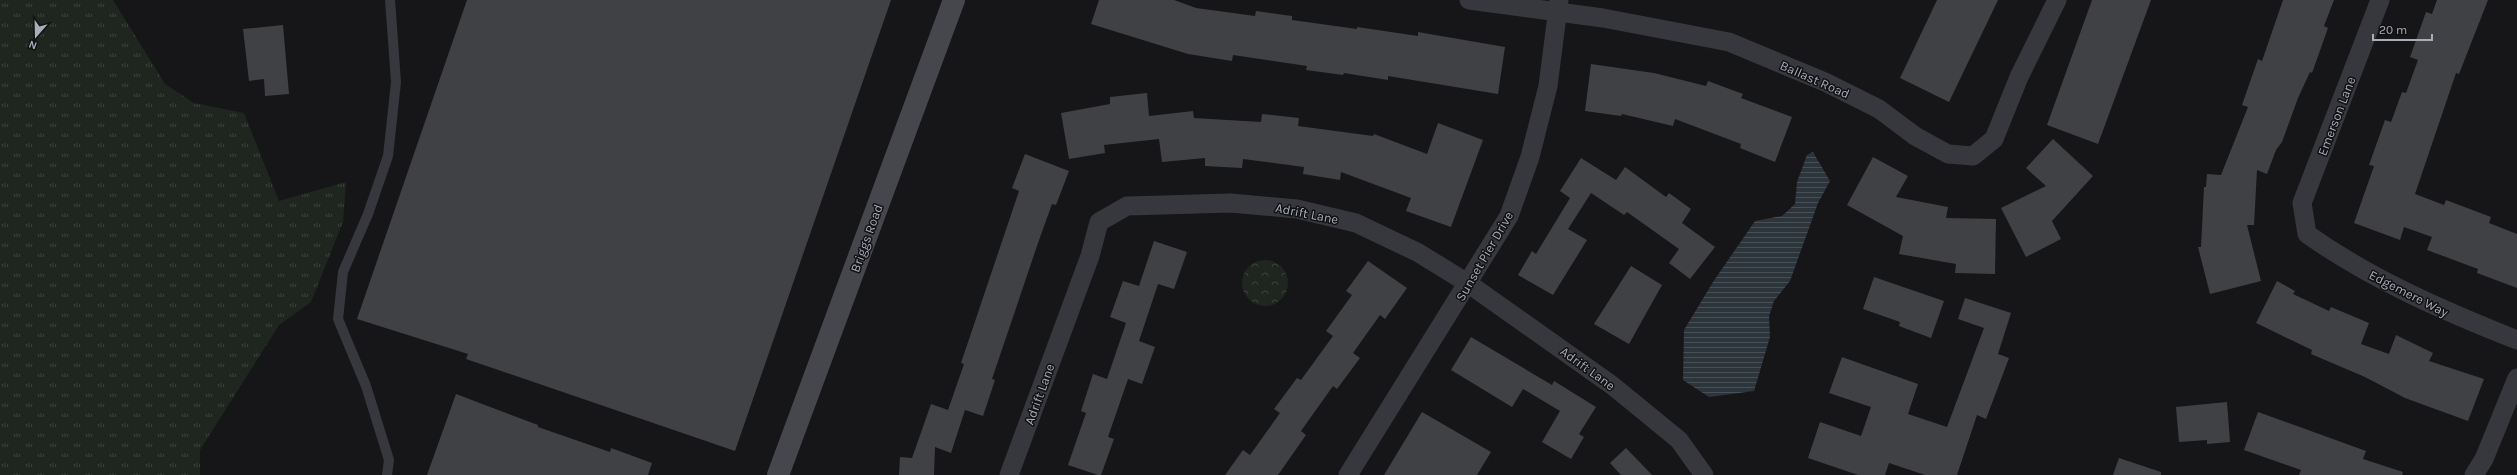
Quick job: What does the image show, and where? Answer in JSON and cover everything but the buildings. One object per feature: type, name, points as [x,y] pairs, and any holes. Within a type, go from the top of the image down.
[{"type":"main road","name":"Briggs Road","points":[[778,475],[954,0]]},
{"type":"street","name":"Ballast Road","points":[[1469,0],[1559,6],[1729,42],[1825,82],[1879,109],[1915,136],[1948,154],[1973,156],[1994,139],[2019,77],[2057,0]]},
{"type":"street","name":"Emerson Lane","points":[[2308,234],[2302,203],[2380,0]]},
{"type":"street","name":"Sunset Pier Drive","points":[[1348,475],[1469,284],[1510,216],[1530,157],[1548,86],[1559,6]]},
{"type":"street","name":"Adrift Lane","points":[[1009,475],[1090,256],[1099,222],[1127,206],[1231,202],[1297,209],[1356,223],[1417,252],[1469,284],[1613,386],[1679,440],[1704,475]]},
{"type":"street","name":"Edgemere Way","points":[[2308,234],[2338,256],[2446,312],[2517,340]]},
{"type":"street","points":[[2474,475],[2484,459],[2517,378]]},
{"type":"lane","points":[[388,475],[389,460],[366,386],[338,319],[343,272],[368,214],[388,156],[396,82],[390,0]]},
{"type":"green space","points":[[0,0],[113,0],[165,84],[194,103],[244,113],[279,201],[346,182],[343,222],[311,302],[279,325],[200,450],[200,475],[0,475]]},
{"type":"green space","points":[[1265,260],[1278,264],[1284,270],[1288,283],[1284,296],[1278,302],[1265,306],[1252,302],[1246,296],[1242,283],[1246,270],[1252,264]]},
{"type":"shaded area","points":[[1813,152],[1830,181],[1818,203],[1790,281],[1774,301],[1769,316],[1770,337],[1754,391],[1709,397],[1683,380],[1684,330],[1713,282],[1755,221],[1782,216],[1795,204],[1797,182],[1807,155]]}]
